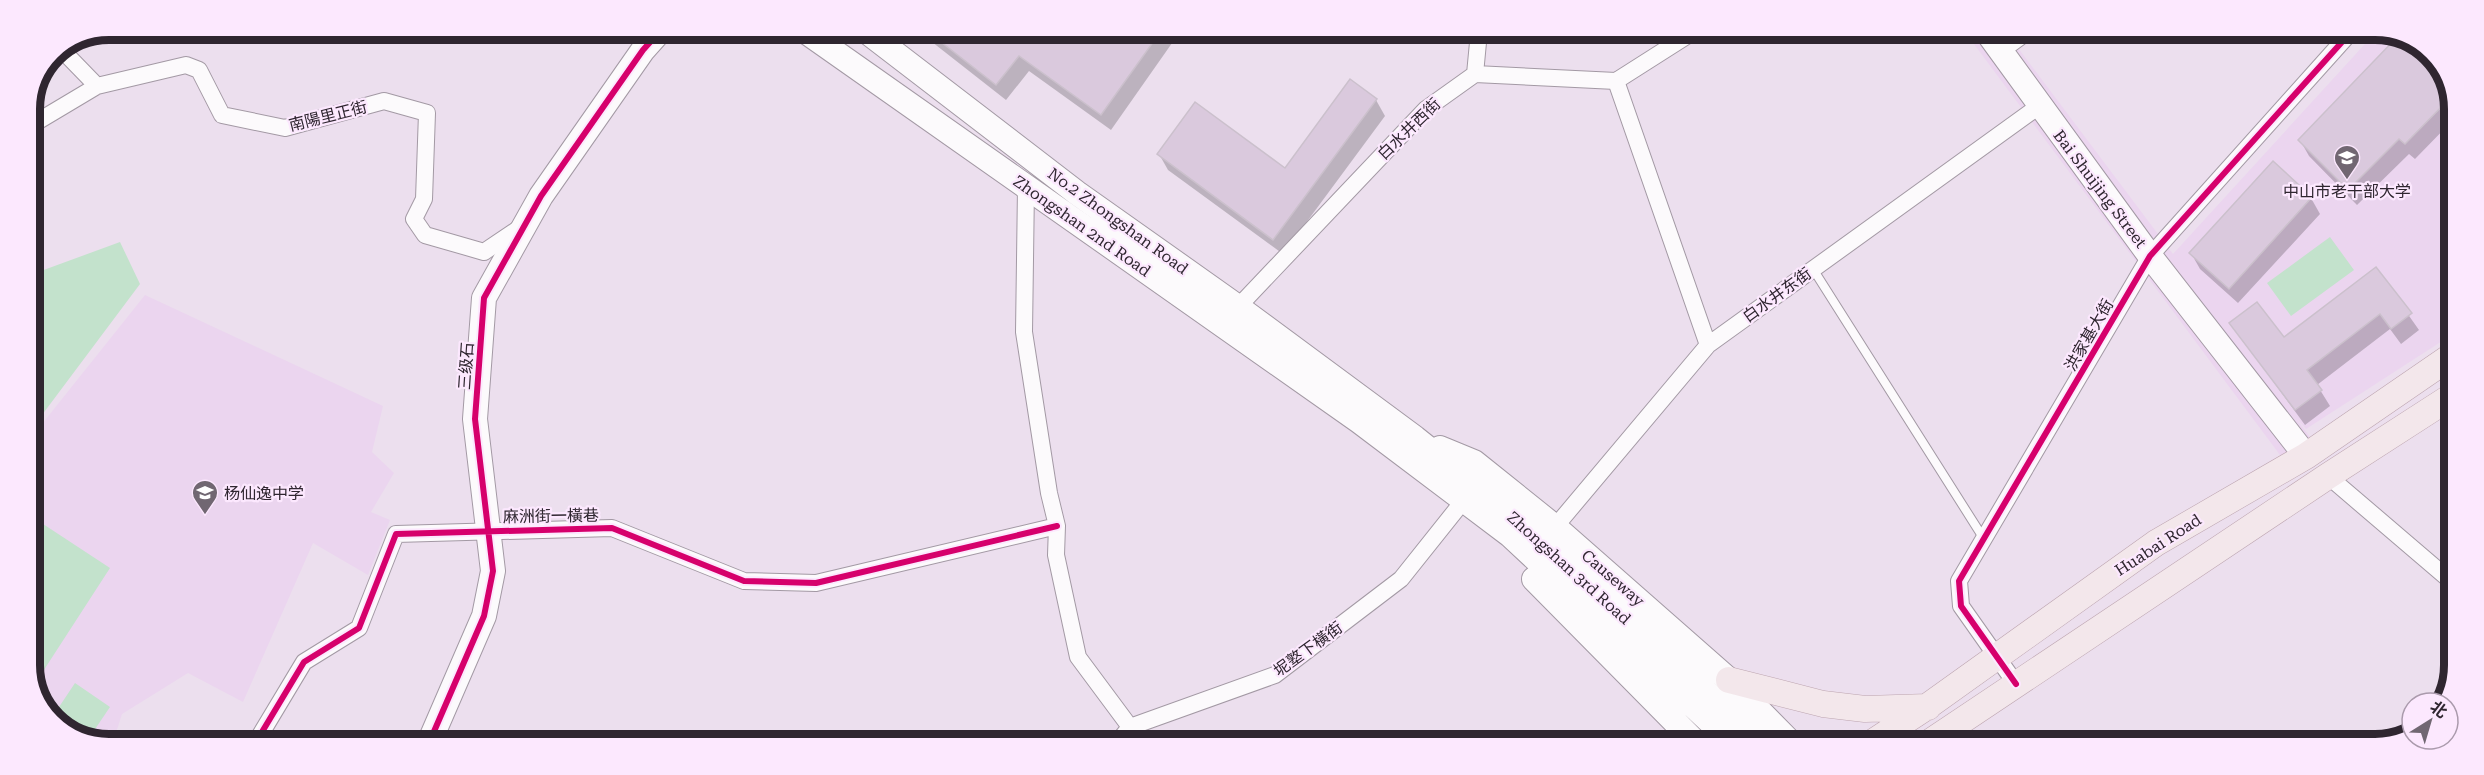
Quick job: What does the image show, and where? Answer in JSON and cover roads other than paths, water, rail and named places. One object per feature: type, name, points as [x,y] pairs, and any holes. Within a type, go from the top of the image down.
[{"type":"main road","name":"三级石","points":[[433,734],[484,616],[494,571],[475,419],[484,298],[525,224],[561,167],[652,40]]},
{"type":"main road","name":"Zhongshan 2nd Road","points":[[818,40],[1026,187],[1366,414]]},
{"type":"main road","name":"No.2 Zhongshan Road","points":[[878,40],[1077,193],[1238,307],[1366,414]]},
{"type":"main road","name":"Bai Shuijing Street","points":[[1994,42],[2150,256],[2306,456]]},
{"type":"main road","name":"Huabai Road","points":[[1885,734],[2156,543],[2306,456],[2443,362]]},
{"type":"main road","points":[[1942,734],[2444,401]]},
{"type":"main road","name":"Zhongshan 3rd Road","points":[[1366,414],[1415,438],[1521,523],[1770,734]]},
{"type":"main road","name":"Zhongshan 3rd Road","points":[[1366,414],[1464,500],[1510,535],[1723,734]]},
{"type":"main road","name":"Causeway","points":[[1415,438],[1474,462],[1555,527],[1729,680],[1772,734]]},
{"type":"main road","points":[[1510,535],[1531,576],[1685,734]]},
{"type":"main road","points":[[1729,680],[1823,704],[1865,709],[1928,706]]},
{"type":"street","points":[[1478,40],[1475,74],[1616,81],[1680,40]]},
{"type":"street","name":"洪家基大街","points":[[2016,684],[1961,606],[1959,581],[2150,256],[2344,40]]},
{"type":"street","points":[[67,55],[97,86]]},
{"type":"street","name":"南陽里正街","points":[[40,120],[97,86],[186,65],[200,70],[222,115],[285,128],[384,101],[427,113],[424,199],[414,219],[425,235],[484,252],[525,224]]},
{"type":"street","name":"白水井西街","points":[[1238,307],[1425,108],[1475,74]]},
{"type":"street","points":[[1616,81],[1708,345]]},
{"type":"street","name":"白水井东街","points":[[1555,527],[1708,345],[2039,106]]},
{"type":"street","points":[[1026,187],[1024,332],[1049,493],[1057,526],[1056,555],[1078,657],[1130,727],[1124,734]]},
{"type":"street","points":[[2328,476],[2444,575]]},
{"type":"street","name":"坭墪下橫街","points":[[1130,727],[1275,675],[1401,579],[1464,500]]},
{"type":"street","name":"麻洲街一橫巷","points":[[261,734],[304,662],[358,628],[396,534],[612,528],[744,581],[816,584],[1057,526]]},
{"type":"lane","points":[[1813,269],[1984,539]]},
{"type":"place","name":"中山市老干部大学","points":[[2347,181]]},
{"type":"place","name":"杨仙逸中学","points":[[205,516]]}]
